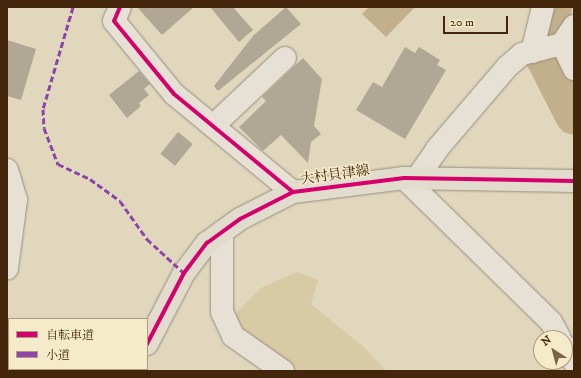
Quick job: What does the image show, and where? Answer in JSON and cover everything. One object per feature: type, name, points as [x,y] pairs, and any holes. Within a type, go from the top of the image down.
[{"type":"main road","name":"大村貝津線","points":[[148,342],[184,273],[207,243],[222,232],[293,192],[410,178],[574,181]]},
{"type":"street","points":[[120,7],[114,21],[174,94],[293,192]]},
{"type":"street","points":[[527,53],[541,15],[568,35],[574,69]]},
{"type":"street","points":[[556,330],[551,322],[410,178],[437,149],[497,78],[527,53],[568,35]]},
{"type":"street","points":[[213,126],[285,58]]},
{"type":"street","points":[[7,170],[16,200],[7,268]]},
{"type":"street","points":[[222,232],[222,312],[233,336],[283,371]]},
{"type":"shaded area","points":[[369,7],[415,7],[386,37],[362,14]]},
{"type":"shaded area","points":[[297,272],[318,280],[311,304],[365,348],[386,371],[294,371],[230,319],[261,288]]},
{"type":"building","points":[[137,7],[194,7],[162,35]]},
{"type":"building","points":[[210,7],[233,7],[253,30],[239,42]]},
{"type":"building","points":[[286,7],[301,24],[218,91],[214,86],[253,36]]},
{"type":"building","points":[[7,40],[36,49],[21,100],[7,96]]},
{"type":"building","points":[[405,47],[415,53],[419,47],[440,60],[437,65],[446,70],[405,139],[356,110],[373,82],[382,87]]},
{"type":"building","points":[[303,58],[322,79],[314,126],[321,134],[311,142],[308,163],[281,135],[263,151],[239,127],[266,101],[262,97]]},
{"type":"building","points":[[139,71],[150,84],[144,89],[149,95],[139,103],[141,106],[127,118],[109,95]]},
{"type":"building","points":[[178,132],[193,144],[175,166],[160,154]]},
{"type":"waterway","points":[[552,7],[544,56],[574,115]]},
{"type":"marked path","points":[[73,7],[43,109],[44,128],[58,164],[90,179],[120,201],[147,239],[184,273]]},
{"type":"cycle path","points":[[120,7],[114,21],[174,94],[293,192]]},
{"type":"cycle path","points":[[148,342],[184,273],[207,243],[240,219],[293,192],[404,178],[574,181]]}]
